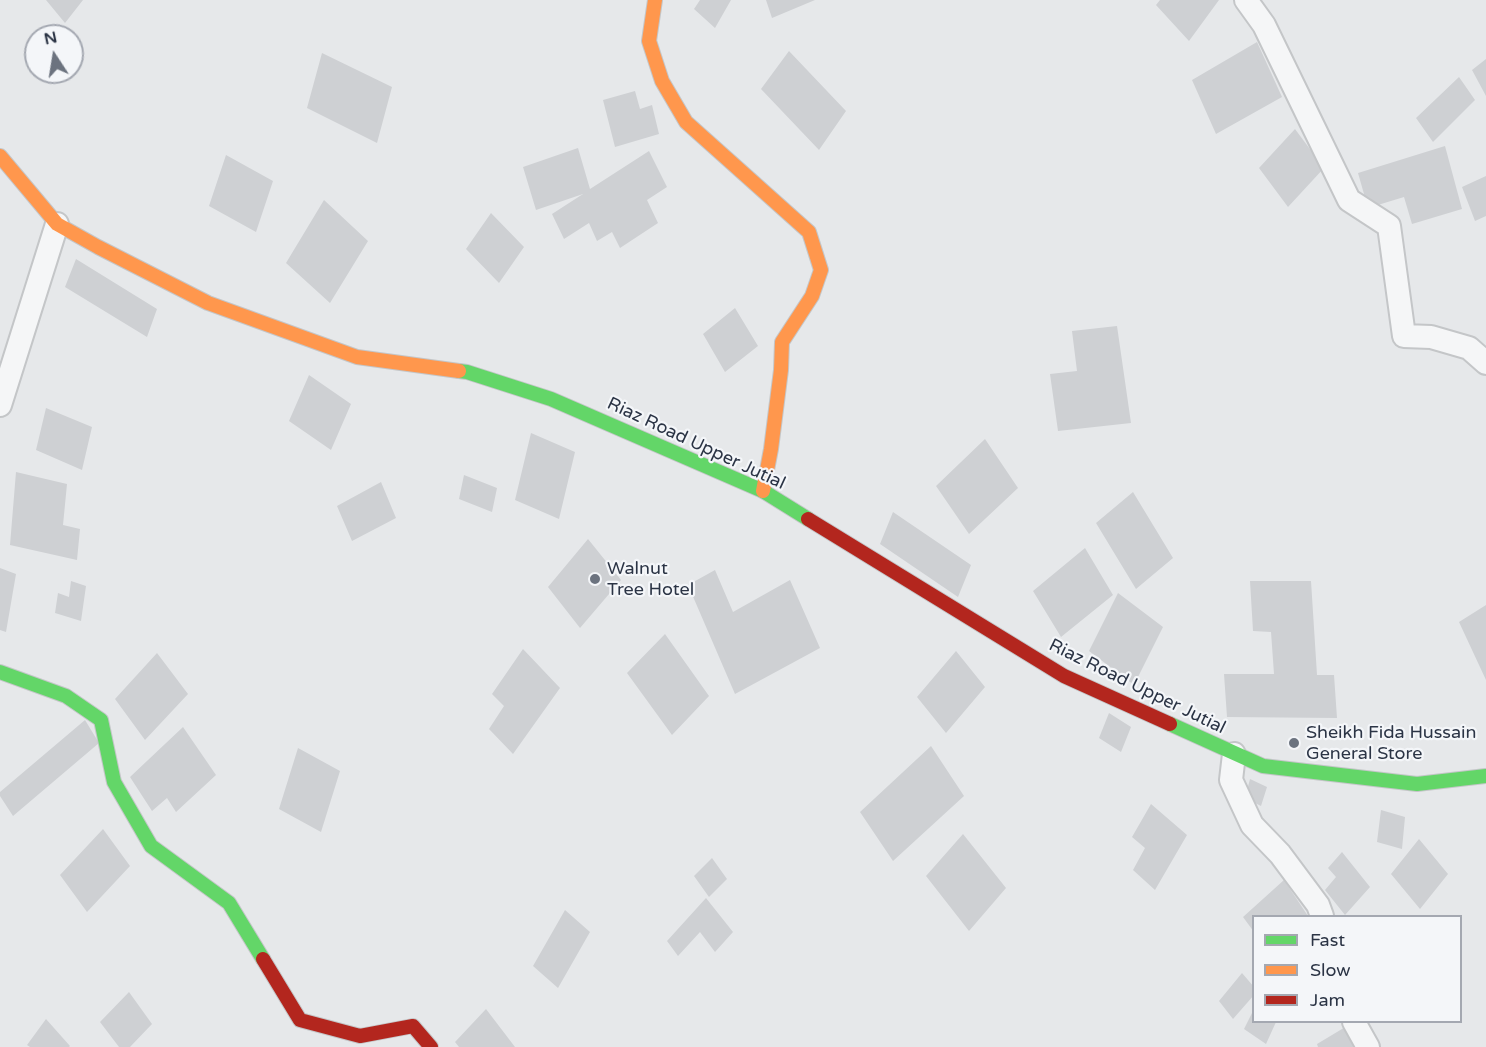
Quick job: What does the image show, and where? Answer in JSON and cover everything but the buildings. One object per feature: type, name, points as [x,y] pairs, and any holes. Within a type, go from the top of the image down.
[{"type":"main road","points":[[655,0],[649,41],[662,81],[686,122],[809,232],[821,270],[812,296],[782,342],[781,370],[771,449],[763,491]]},
{"type":"main road","name":"Riaz Road Upper Jutial","points":[[0,156],[57,224],[208,303],[357,357],[467,372],[551,399],[763,491],[1064,676],[1234,754],[1263,766],[1417,784],[1486,776]]},
{"type":"main road","points":[[0,672],[66,696],[101,720],[114,782],[151,846],[229,903],[300,1020],[360,1036],[413,1026],[431,1047]]},
{"type":"street","points":[[1246,0],[1264,26],[1349,200],[1389,226],[1404,336],[1431,338],[1470,348],[1486,363]]},
{"type":"street","points":[[0,405],[57,224]]},
{"type":"street","points":[[1234,754],[1231,780],[1252,825],[1280,854],[1318,905],[1322,915]]},
{"type":"street","points":[[1355,1023],[1368,1047]]},
{"type":"traffic: fast","points":[[459,371],[551,399],[763,491],[808,519]]},
{"type":"traffic: fast","points":[[0,672],[66,696],[101,720],[114,782],[151,846],[229,903],[263,959]]},
{"type":"traffic: fast","points":[[1170,724],[1263,766],[1417,784],[1486,776]]},
{"type":"traffic: slow","points":[[655,0],[649,41],[662,81],[686,122],[809,232],[821,270],[812,296],[782,342],[781,370],[771,449],[763,491]]},
{"type":"traffic: slow","points":[[0,156],[57,224],[208,303],[357,357],[459,371]]},
{"type":"traffic: jam","points":[[808,519],[1064,676],[1170,724]]},
{"type":"traffic: jam","points":[[263,959],[300,1020],[360,1036],[413,1026],[431,1047]]},
{"type":"place","name":"Walnut Tree Hotel","points":[[595,579]]},
{"type":"place","name":"Sheikh Fida Hussain General Store","points":[[1294,743]]}]
